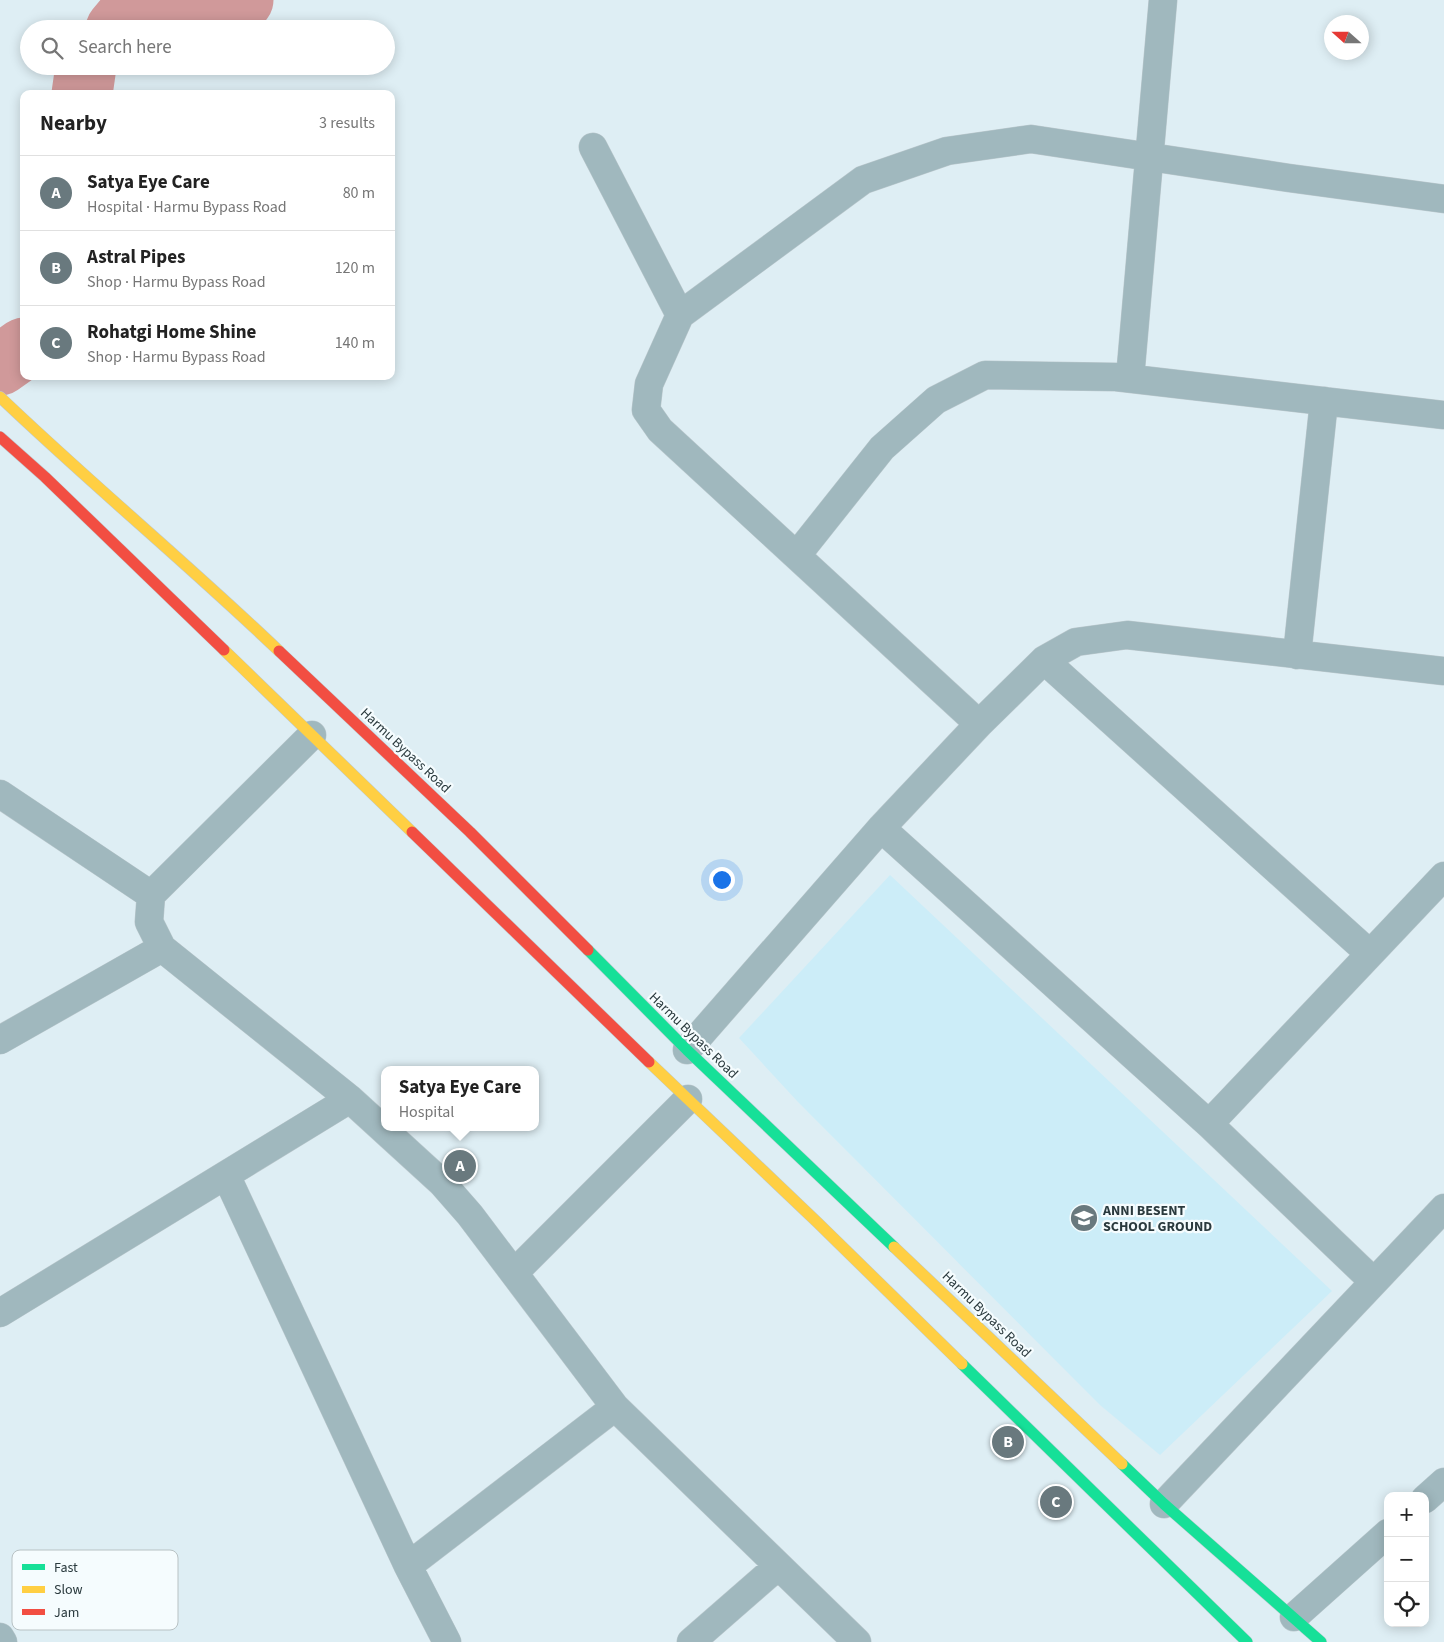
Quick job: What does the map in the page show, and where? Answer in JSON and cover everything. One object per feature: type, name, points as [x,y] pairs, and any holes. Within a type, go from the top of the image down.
[{"type":"main road","name":"Harmu Bypass Road","points":[[0,397],[51,446],[217,592],[470,832],[687,1050],[1164,1504],[1321,1642]]},
{"type":"main road","points":[[0,437],[45,477],[818,1223],[1241,1640]]},
{"type":"street","points":[[1130,378],[1163,0]]},
{"type":"street","points":[[979,724],[660,430],[646,410],[649,384],[680,315],[863,180],[947,151],[1031,139],[1289,178],[1444,199]]},
{"type":"street","points":[[593,147],[680,315]]},
{"type":"street","points":[[796,555],[882,448],[936,400],[985,375],[1116,376],[1444,415]]},
{"type":"street","points":[[1297,654],[1324,401]]},
{"type":"street","points":[[687,1050],[881,828],[979,724],[1044,660],[1076,642],[1127,635],[1444,671]]},
{"type":"street","points":[[1044,660],[1369,953]]},
{"type":"street","points":[[312,735],[151,895],[149,922],[162,948],[350,1099],[381,1128]]},
{"type":"street","points":[[0,794],[151,895]]},
{"type":"street","points":[[881,828],[1208,1124],[1374,1282]]},
{"type":"street","points":[[1208,1124],[1444,876]]},
{"type":"street","points":[[0,1040],[162,948]]},
{"type":"street","points":[[0,1313],[350,1099]]},
{"type":"street","points":[[514,1273],[688,1099]]},
{"type":"street","points":[[385,1131],[442,1184],[470,1215],[615,1407],[857,1642]]},
{"type":"street","points":[[226,1175],[408,1566],[447,1642]]},
{"type":"street","points":[[1164,1504],[1444,1208]]},
{"type":"street","points":[[408,1566],[615,1407]]},
{"type":"street","points":[[1429,1495],[1444,1482]]},
{"type":"street","points":[[1294,1617],[1384,1537]]},
{"type":"street","points":[[691,1642],[778,1566]]},
{"type":"street","points":[[0,1637],[3,1642]]},
{"type":"shaded area","name":"ANNI BESENT SCHOOL GROUND","points":[[890,875],[1332,1291],[1160,1455],[1100,1405],[798,1102],[739,1038]]},
{"type":"waterway","points":[[123,20],[130,12],[243,0]]},
{"type":"waterway","points":[[83,90],[85,75]]},
{"type":"waterway","points":[[0,365],[20,351]]},
{"type":"traffic: fast","points":[[588,950],[687,1050],[894,1247]]},
{"type":"traffic: fast","points":[[962,1364],[1247,1642]]},
{"type":"traffic: fast","points":[[1122,1464],[1164,1504],[1321,1642]]},
{"type":"traffic: slow","points":[[0,397],[279,651]]},
{"type":"traffic: slow","points":[[224,650],[412,832]]},
{"type":"traffic: slow","points":[[649,1062],[962,1364]]},
{"type":"traffic: slow","points":[[894,1247],[1122,1464]]},
{"type":"traffic: jam","points":[[0,437],[45,477],[224,650]]},
{"type":"traffic: jam","points":[[279,651],[470,832],[588,950]]},
{"type":"traffic: jam","points":[[412,832],[649,1062]]},
{"type":"place","name":"Satya Eye Care","points":[[460,1166]]},
{"type":"place","name":"ANNI BESENT SCHOOL GROUND","points":[[1084,1218]]},
{"type":"place","name":"Astral Pipes","points":[[1008,1442]]},
{"type":"place","name":"Rohatgi Home Shine","points":[[1056,1502]]}]
